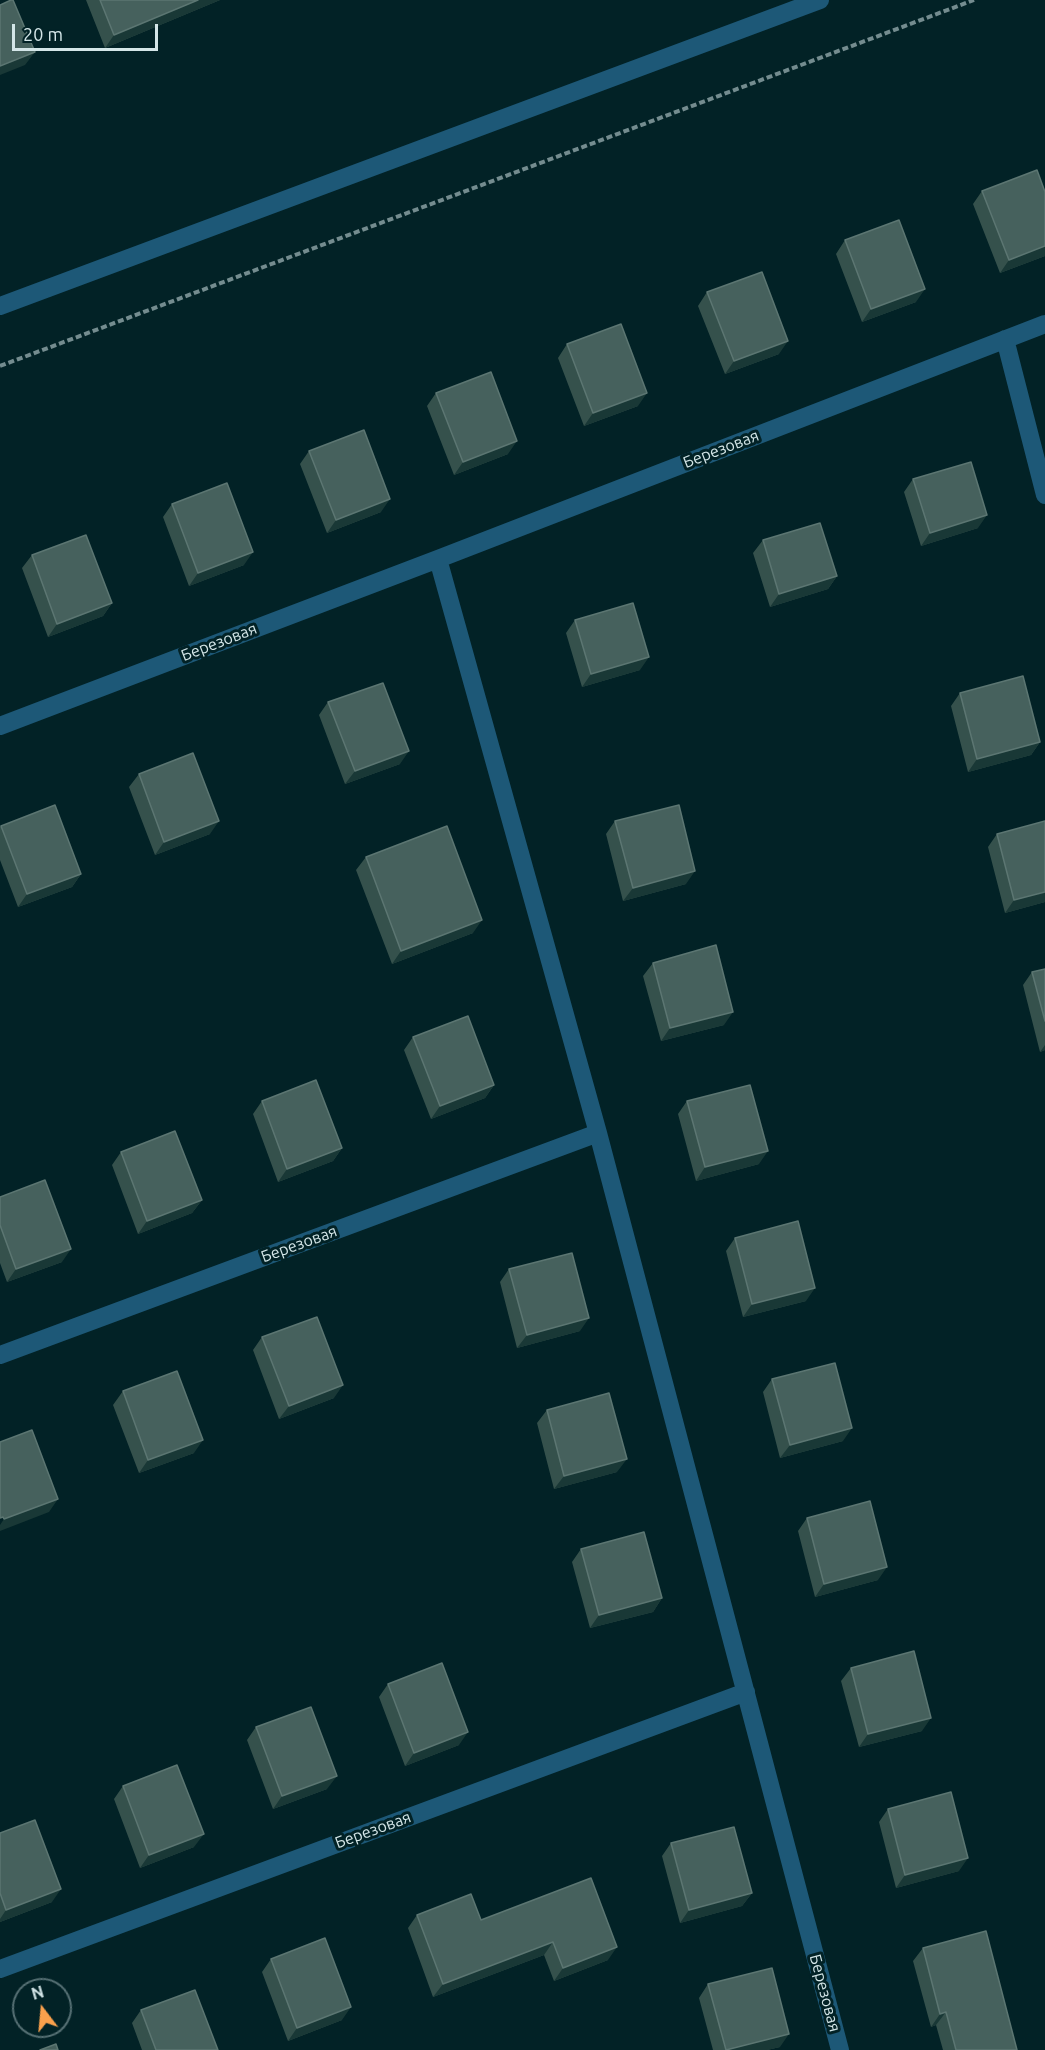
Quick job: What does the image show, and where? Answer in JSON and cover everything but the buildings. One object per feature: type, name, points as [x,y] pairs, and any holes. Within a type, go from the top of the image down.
[{"type":"street","points":[[0,306],[820,0]]},
{"type":"street","name":"Березовая","points":[[0,726],[1045,324]]},
{"type":"street","points":[[1005,339],[1045,495]]},
{"type":"street","name":"Березовая","points":[[438,559],[598,1133],[840,2050]]},
{"type":"street","name":"Березовая","points":[[0,1355],[598,1133]]},
{"type":"street","name":"Березовая","points":[[0,1969],[746,1692]]},
{"type":"path","points":[[0,366],[974,0]]}]
